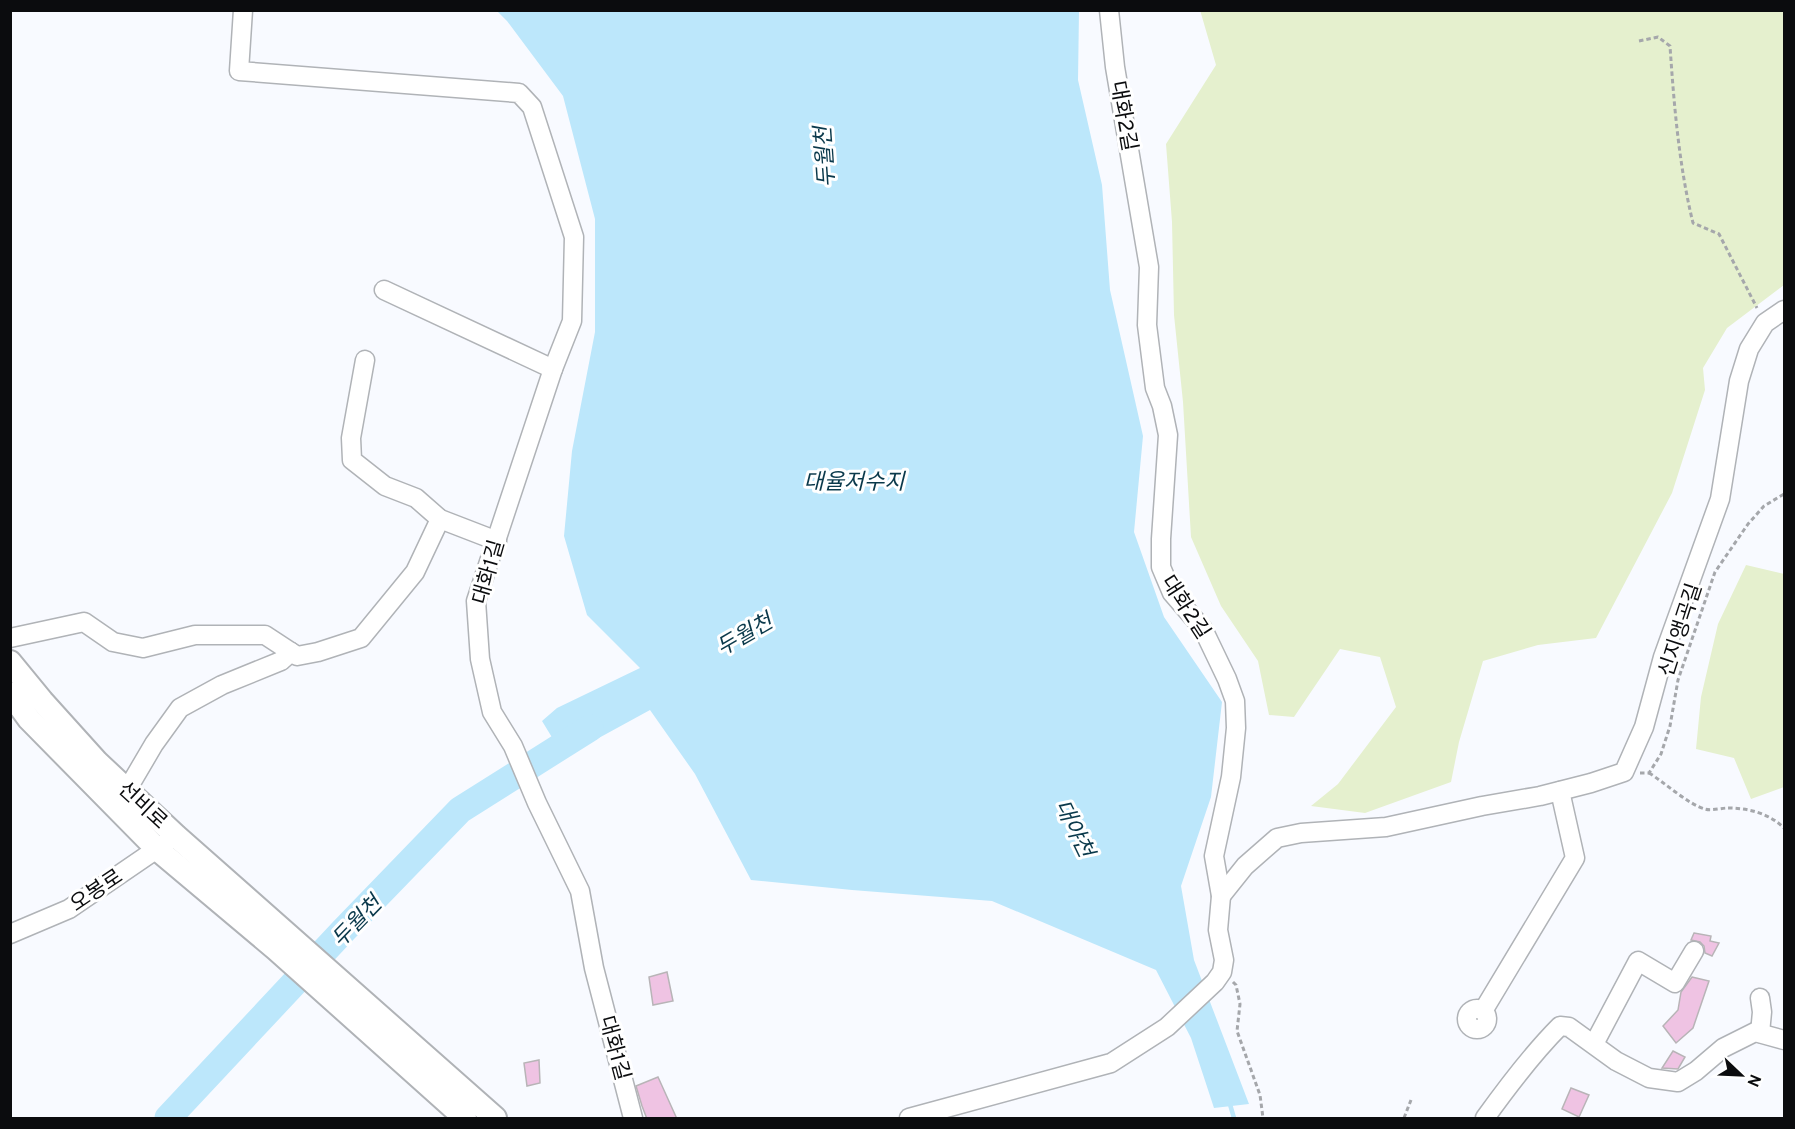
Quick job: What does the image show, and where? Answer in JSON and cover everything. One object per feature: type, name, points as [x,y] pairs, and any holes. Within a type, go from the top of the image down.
[{"type":"main road","name":"선비로","points":[[10,662],[98,762],[282,942]]},
{"type":"main road","name":"선비로","points":[[10,693],[30,719],[157,849],[282,942]]},
{"type":"main road","points":[[282,942],[334,988],[495,1119]]},
{"type":"main road","points":[[334,988],[465,1119]]},
{"type":"street","name":"대화1길","points":[[243,10],[239,71],[519,93],[532,107],[574,237],[572,321],[553,369],[476,601],[479,648],[492,712],[513,746],[537,804],[580,891],[594,968],[633,1119]]},
{"type":"street","name":"대화2길","points":[[1109,10],[1115,67],[1149,267],[1147,325],[1155,388],[1162,406],[1168,435],[1161,567],[1172,593],[1203,629],[1235,701],[1236,728],[1231,777],[1214,856],[1221,896],[1218,930],[1224,960],[1218,977]]},
{"type":"street","points":[[384,290],[553,369]]},
{"type":"street","points":[[1221,896],[1245,866],[1277,838],[1301,833],[1386,827],[1560,791],[1624,772],[1644,727],[1663,657],[1720,499],[1739,381],[1749,349],[1765,323],[1785,310]]},
{"type":"street","points":[[365,360],[351,438],[352,460],[385,486],[416,498],[440,519],[497,541]]},
{"type":"street","points":[[10,639],[84,622],[113,642],[142,648],[195,635],[265,635],[297,656],[318,652],[361,639],[415,572],[440,519]]},
{"type":"street","points":[[127,790],[154,744],[180,708],[222,685],[281,661],[291,652]]},
{"type":"street","points":[[1483,1011],[1575,858],[1560,791]]},
{"type":"street","name":"오봉로","points":[[10,934],[69,909],[176,836]]},
{"type":"street","points":[[1594,1044],[1638,961],[1675,983],[1694,951]]},
{"type":"street","points":[[909,1119],[1111,1063],[1167,1026],[1218,977]]},
{"type":"street","points":[[1760,998],[1762,1012],[1760,1033]]},
{"type":"street","points":[[1485,1119],[1543,1043],[1560,1026],[1569,1027],[1616,1060],[1649,1078],[1678,1082],[1696,1071],[1723,1048],[1755,1032],[1785,1040]]},
{"type":"path","points":[[1639,41],[1658,37],[1670,46],[1684,176],[1693,223],[1719,234],[1765,323]]},
{"type":"path","name":"신지앵곡길","points":[[1649,773],[1661,754],[1670,726],[1678,680],[1715,572],[1748,524],[1764,506],[1785,494]]},
{"type":"path","points":[[1624,772],[1649,773],[1691,803],[1706,809],[1731,808],[1756,811],[1775,819],[1785,828]]},
{"type":"path","points":[[1218,977],[1236,985],[1240,1004],[1237,1031],[1260,1095],[1263,1119]]},
{"type":"path","points":[[1404,1119],[1412,1100]]},
{"type":"green space","points":[[1200,10],[1784,11],[1784,285],[1727,328],[1703,368],[1705,390],[1672,493],[1596,638],[1538,645],[1483,661],[1459,742],[1451,782],[1365,813],[1311,806],[1338,784],[1396,707],[1380,657],[1340,649],[1294,717],[1269,715],[1258,661],[1221,606],[1191,537],[1183,402],[1174,315],[1172,222],[1166,144],[1216,65]]},
{"type":"green space","points":[[1746,565],[1784,574],[1784,787],[1751,799],[1734,758],[1696,749],[1701,697],[1718,624]]},
{"type":"water","name":"대율저수지","points":[[497,11],[1079,11],[1078,80],[1102,185],[1110,290],[1143,436],[1134,532],[1164,617],[1222,702],[1211,797],[1181,886],[1194,960],[1249,1104],[1214,1108],[1191,1038],[1156,970],[992,901],[751,880],[695,774],[650,710],[564,757],[542,721],[557,708],[640,668],[587,615],[564,536],[572,451],[595,332],[595,219],[563,96]]},
{"type":"building","points":[[1694,933],[1711,936],[1710,941],[1719,943],[1712,956],[1705,953],[1704,946],[1700,942],[1691,940]]},
{"type":"building","points":[[667,972],[673,1001],[653,1005],[649,977]]},
{"type":"building","points":[[1692,977],[1709,981],[1693,1028],[1676,1043],[1663,1026],[1678,1010],[1681,992]]},
{"type":"building","points":[[1673,1051],[1685,1057],[1678,1069],[1662,1068]]},
{"type":"building","points":[[539,1060],[540,1083],[527,1086],[524,1063]]},
{"type":"building","points":[[658,1077],[677,1119],[647,1119],[636,1086]]},
{"type":"building","points":[[1571,1088],[1589,1095],[1579,1117],[1562,1109]]},
{"type":"waterway","name":"두월천","points":[[168,1118],[460,810],[590,728]]},
{"type":"waterway","name":"대야천","points":[[1229,1101],[1234,1118]]}]
